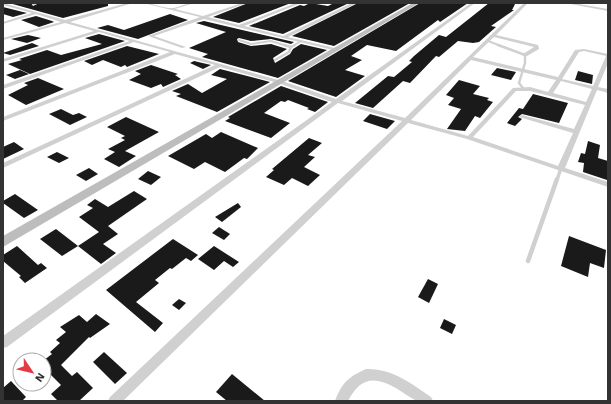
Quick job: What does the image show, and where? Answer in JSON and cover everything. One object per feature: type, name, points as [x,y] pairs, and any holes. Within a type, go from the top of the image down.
[{"type":"street","points":[[3,39],[131,3]]},
{"type":"street","points":[[145,3],[337,50]]},
{"type":"street","points":[[171,9],[192,3]]},
{"type":"street","points":[[184,47],[150,36],[245,3]]},
{"type":"street","points":[[240,26],[299,3]]},
{"type":"street","points":[[284,37],[356,3]]},
{"type":"street","points":[[3,242],[417,3]]},
{"type":"street","points":[[3,343],[473,3]]},
{"type":"street","points":[[114,401],[407,120],[526,3]]},
{"type":"street","points":[[567,3],[608,10]]},
{"type":"street","points":[[3,4],[280,82],[336,101],[469,138],[608,185]]},
{"type":"street","points":[[3,10],[15,7]]},
{"type":"street","points":[[3,23],[38,13]]},
{"type":"street","points":[[3,61],[98,31]]},
{"type":"street","points":[[491,38],[536,46],[537,48],[525,55]]},
{"type":"street","points":[[3,87],[134,41]]},
{"type":"street","points":[[550,94],[578,51],[584,50],[608,56],[605,70],[588,104],[561,168]]},
{"type":"street","points":[[3,119],[175,52]]},
{"type":"street","points":[[470,58],[608,91]]},
{"type":"street","points":[[3,166],[220,65]]},
{"type":"street","points":[[469,138],[515,89],[523,88],[588,104]]},
{"type":"street","points":[[522,118],[576,132]]},
{"type":"street","points":[[341,401],[357,379],[373,375],[394,379],[427,401]]},
{"type":"lane","points":[[33,4],[38,3]]},
{"type":"lane","points":[[491,38],[525,55],[524,71],[519,78],[518,83],[523,88]]},
{"type":"lane","points":[[239,40],[251,44],[271,42],[291,47]]},
{"type":"lane","points":[[275,60],[289,52],[291,47],[301,41]]},
{"type":"lane","points":[[528,260],[561,168]]},
{"type":"building","points":[[9,3],[31,3],[33,6],[39,3],[108,3],[108,6],[63,18]]},
{"type":"building","points":[[248,3],[291,3],[239,23],[213,17]]},
{"type":"building","points":[[310,3],[328,6],[334,3],[349,3],[283,34],[249,26],[300,5],[304,6]]},
{"type":"building","points":[[358,3],[410,3],[334,46],[292,36]]},
{"type":"building","points":[[420,3],[468,3],[440,22],[438,20],[396,51],[367,45],[351,56],[362,60],[345,70],[365,76],[336,97],[288,81]]},
{"type":"building","points":[[489,3],[515,4],[512,10],[514,10],[491,26],[496,27],[479,42],[473,43],[458,41],[439,57],[436,56],[410,83],[403,81],[373,108],[355,103],[388,76],[394,77],[412,62],[409,61],[414,56],[439,35],[446,37]]},
{"type":"building","points":[[3,7],[27,13],[13,17],[3,14]]},
{"type":"building","points":[[170,14],[188,20],[138,39],[97,28],[108,25],[124,30]]},
{"type":"building","points":[[36,16],[54,22],[39,27],[21,20]]},
{"type":"building","points":[[204,21],[294,42],[291,44],[271,39],[251,41],[239,38],[237,39],[238,42],[251,46],[271,44],[287,49],[273,58],[275,63],[290,54],[293,49],[301,44],[327,50],[278,78],[202,57],[208,54],[189,48],[226,32],[196,23]]},
{"type":"building","points":[[99,34],[125,41],[30,74],[8,64],[47,50],[61,55],[102,44],[85,38]]},
{"type":"building","points":[[28,35],[41,38],[27,43],[11,39]]},
{"type":"building","points":[[32,43],[39,46],[10,55],[3,53]]},
{"type":"building","points":[[127,46],[159,54],[127,67],[125,65],[121,67],[103,60],[92,65],[84,61]]},
{"type":"building","points":[[194,61],[211,65],[203,69],[190,63]]},
{"type":"building","points":[[151,65],[178,74],[175,75],[181,79],[163,87],[161,84],[151,88],[129,80],[141,74],[135,71]]},
{"type":"building","points":[[497,68],[516,72],[511,80],[491,75]]},
{"type":"building","points":[[220,69],[270,82],[217,112],[176,96],[181,94],[172,91],[188,84],[202,93],[227,79],[211,75]]},
{"type":"building","points":[[20,70],[29,74],[15,79],[6,75]]},
{"type":"building","points":[[578,71],[593,75],[592,84],[575,80]]},
{"type":"building","points":[[38,78],[64,89],[26,105],[8,95],[28,85],[24,83]]},
{"type":"building","points":[[459,80],[480,86],[473,94],[489,98],[487,100],[493,102],[480,118],[475,116],[465,131],[447,129],[461,109],[448,105],[454,98],[446,95]]},
{"type":"building","points":[[281,86],[328,102],[315,112],[307,109],[309,108],[288,100],[285,102],[281,101],[264,113],[290,123],[271,138],[225,121],[230,118],[228,117]]},
{"type":"building","points":[[533,94],[568,103],[559,123],[522,114],[518,117],[522,119],[515,126],[507,123],[519,108],[523,109]]},
{"type":"building","points":[[61,109],[73,115],[79,113],[87,117],[70,125],[49,114]]},
{"type":"building","points":[[370,114],[395,121],[387,129],[363,121]]},
{"type":"building","points":[[126,117],[159,132],[125,151],[136,156],[119,167],[104,159],[115,152],[108,149],[125,140],[121,138],[125,136],[107,127]]},
{"type":"building","points":[[221,132],[258,148],[247,159],[244,158],[225,172],[205,162],[194,169],[168,156],[206,134],[212,138]]},
{"type":"building","points":[[309,138],[322,143],[308,155],[315,157],[304,167],[320,175],[308,186],[292,178],[284,185],[266,177],[274,170],[272,169]]},
{"type":"building","points":[[588,141],[600,145],[598,158],[608,161],[607,180],[583,172],[584,163],[578,162],[581,153],[585,154]]},
{"type":"building","points":[[14,142],[24,149],[3,159],[3,147]]},
{"type":"building","points":[[57,152],[69,158],[59,163],[47,157]]},
{"type":"building","points":[[89,168],[98,174],[86,181],[76,175]]},
{"type":"building","points":[[148,171],[161,177],[151,185],[138,179]]},
{"type":"building","points":[[134,191],[147,199],[108,226],[118,234],[103,244],[116,253],[101,264],[78,246],[99,232],[79,217],[93,208],[87,205],[95,199],[108,207]]},
{"type":"building","points":[[15,194],[38,210],[24,218],[3,203],[3,201]]},
{"type":"building","points":[[238,203],[241,207],[222,222],[215,217]]},
{"type":"building","points":[[219,227],[230,234],[224,240],[212,233]]},
{"type":"building","points":[[56,229],[78,246],[62,256],[40,239]]},
{"type":"building","points":[[569,236],[606,250],[604,268],[590,263],[588,277],[561,266]]},
{"type":"building","points":[[173,239],[198,255],[191,261],[186,258],[172,269],[170,268],[155,280],[159,283],[136,302],[163,323],[155,332],[106,290]]},
{"type":"building","points":[[17,246],[38,265],[41,263],[47,268],[25,283],[19,277],[21,276],[3,261],[3,255]]},
{"type":"building","points":[[214,246],[239,262],[233,267],[224,261],[214,270],[198,259]]},
{"type":"building","points":[[428,279],[438,284],[429,303],[418,297]]},
{"type":"building","points":[[179,299],[186,303],[179,310],[172,305]]},
{"type":"building","points":[[96,314],[110,324],[90,338],[89,337],[61,365],[72,376],[77,372],[93,388],[79,401],[58,401],[51,394],[61,385],[52,376],[52,352],[50,352],[60,343],[56,340],[66,332],[60,327],[79,315],[87,322]]},
{"type":"building","points":[[444,319],[456,325],[452,334],[440,328]]},
{"type":"building","points":[[104,352],[127,373],[115,384],[93,362]]},
{"type":"building","points":[[232,374],[265,401],[227,401],[216,392]]},
{"type":"building","points":[[11,381],[12,392],[21,392],[26,397],[22,401],[3,401],[3,388]]}]
